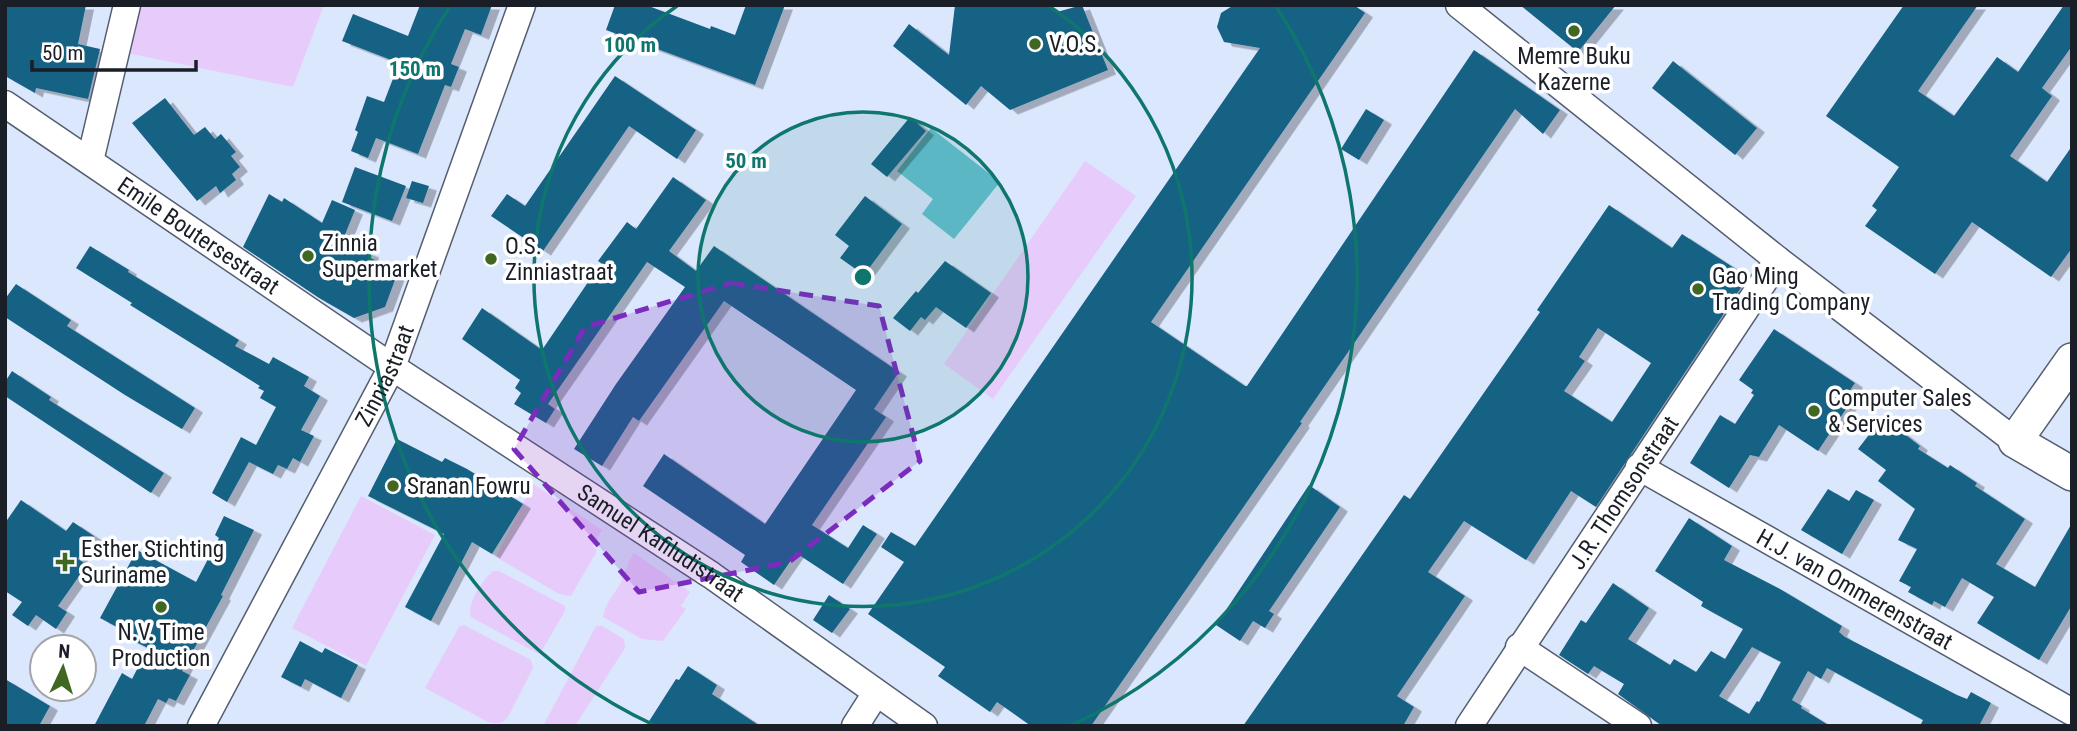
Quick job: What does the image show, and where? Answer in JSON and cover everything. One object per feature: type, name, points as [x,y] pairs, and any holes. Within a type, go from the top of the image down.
[{"type":"main road","points":[[2072,360],[2015,441],[2072,474]]},
{"type":"street","points":[[90,161],[127,5]]},
{"type":"street","name":"Zinniastraat","points":[[201,726],[392,367],[522,5]]},
{"type":"street","points":[[1459,5],[1779,260],[2015,441]]},
{"type":"street","name":"Emile Boutersestraat","points":[[5,104],[392,367]]},
{"type":"street","name":"J.R. Thomsonstraat","points":[[1469,726],[1519,647],[1779,260]]},
{"type":"street","name":"Samuel Kafiludistraat","points":[[392,367],[711,575],[924,726]]},
{"type":"street","name":"H.J. van Ommerenstraat","points":[[1639,467],[2072,712]]},
{"type":"street","points":[[1519,647],[1638,726]]},
{"type":"street","points":[[855,726],[876,693]]},
{"type":"highlighted area","points":[[731,283],[879,306],[920,461],[789,562],[639,592],[514,449],[585,327]]},
{"type":"shaded area","points":[[142,5],[324,5],[293,87],[127,53]]},
{"type":"shaded area","points":[[1085,161],[1136,196],[993,399],[944,364]]},
{"type":"shaded area","points":[[533,484],[602,530],[593,546],[597,551],[571,596],[559,594],[496,557]]},
{"type":"shaded area","points":[[361,496],[435,535],[366,666],[292,628]]},
{"type":"shaded area","points":[[634,553],[690,592],[681,606],[686,609],[663,641],[642,639],[603,617]]},
{"type":"shaded area","points":[[493,571],[499,571],[565,606],[565,611],[541,652],[537,653],[471,617],[473,599]]},
{"type":"shaded area","points":[[464,625],[531,660],[533,668],[503,722],[488,722],[425,688],[459,627]]},
{"type":"shaded area","points":[[596,626],[602,626],[624,639],[625,648],[575,726],[543,726]]},
{"type":"water","points":[[931,128],[1000,182],[954,239],[922,214],[933,199],[897,171]]},
{"type":"building","points":[[5,5],[86,5],[78,44],[100,49],[88,99],[36,88],[35,93],[5,76]]},
{"type":"building","points":[[420,5],[492,5],[481,35],[465,29],[451,64],[459,67],[451,87],[445,85],[418,154],[376,138],[368,158],[351,151],[358,132],[355,130],[367,96],[384,102],[399,63],[342,41],[353,14],[408,36]]},
{"type":"building","points":[[615,5],[646,5],[710,29],[711,26],[735,35],[746,5],[785,5],[755,85],[606,30]]},
{"type":"building","points":[[955,5],[1049,5],[1057,12],[1082,5],[1108,70],[1010,110],[981,86],[966,105],[893,46],[909,24],[949,55]]},
{"type":"building","points":[[1234,5],[1354,5],[1365,13],[1151,322],[1245,386],[1474,50],[1560,110],[1543,134],[1515,109],[1300,422],[1302,423],[1091,726],[1031,726],[997,702],[990,712],[938,676],[945,667],[868,614],[904,562],[881,547],[891,532],[915,546],[1260,48],[1224,42],[1217,27],[1221,13]]},
{"type":"building","name":"Memre Buku Kazerne","points":[[1520,5],[1616,5],[1578,52]]},
{"type":"building","points":[[1904,5],[1978,5],[1918,91],[1954,116],[1997,57],[2018,72],[2064,5],[2072,5],[2072,46],[2042,88],[2052,96],[2010,156],[2047,182],[2072,146],[2072,248],[2051,277],[1972,222],[1935,274],[1865,226],[1877,210],[1872,206],[1899,167],[1826,116]]},
{"type":"building","points":[[1673,61],[1757,128],[1735,155],[1652,88]]},
{"type":"building","points":[[615,76],[696,130],[677,159],[629,126],[543,251],[491,216],[507,194],[525,206]]},
{"type":"building","points":[[165,98],[194,135],[205,127],[215,139],[221,134],[236,152],[231,156],[240,167],[232,174],[236,180],[220,193],[216,186],[197,201],[132,123]]},
{"type":"building","points":[[1366,109],[1384,120],[1359,160],[1341,149]]},
{"type":"building","points":[[910,117],[926,131],[887,177],[871,164]]},
{"type":"building","points":[[355,167],[406,186],[392,221],[342,202]]},
{"type":"building","points":[[673,177],[706,200],[669,251],[696,271],[714,246],[899,372],[874,409],[886,417],[812,525],[848,548],[863,525],[877,534],[843,584],[796,553],[774,585],[741,562],[745,555],[643,486],[664,454],[765,524],[856,390],[724,301],[639,421],[633,417],[602,466],[574,449],[685,287],[647,262],[548,404],[555,409],[546,423],[514,404],[521,393],[515,388],[520,380],[462,339],[482,308],[542,350],[601,263],[598,261],[627,222],[636,229]]},
{"type":"building","points":[[412,181],[429,186],[423,203],[406,198]]},
{"type":"building","name":"Zinnia Supermarket","points":[[269,194],[282,202],[284,198],[322,223],[332,200],[355,210],[344,237],[352,242],[351,245],[371,253],[370,258],[399,269],[385,307],[354,318],[243,247]]},
{"type":"building","points":[[865,196],[902,224],[864,275],[840,258],[849,246],[835,235]]},
{"type":"building","points":[[1609,205],[1672,248],[1682,234],[1748,277],[1596,507],[1571,491],[1526,560],[1464,521],[1428,572],[1465,596],[1397,696],[1414,707],[1403,726],[1243,726],[1404,495],[1410,499],[1540,312],[1537,310]],"holes":[[[1598,328],[1651,363],[1612,422],[1564,391],[1585,361],[1579,357]]]},
{"type":"building","points":[[90,246],[239,340],[235,346],[269,364],[273,357],[309,377],[304,386],[320,396],[301,430],[314,436],[300,462],[293,458],[287,469],[278,465],[273,474],[249,462],[227,502],[212,493],[241,437],[256,445],[276,407],[260,398],[264,391],[258,388],[260,386],[76,268]]},
{"type":"building","points":[[945,261],[991,293],[966,328],[936,307],[925,320],[921,317],[910,331],[893,318]]},
{"type":"building","points":[[16,284],[71,320],[67,326],[195,408],[182,429],[5,317],[5,299]]},
{"type":"building","points":[[1774,329],[1855,383],[1846,396],[1852,400],[1818,451],[1779,425],[1759,457],[1750,455],[1729,488],[1690,463],[1720,415],[1735,424],[1754,395],[1751,393],[1753,390],[1739,380]]},
{"type":"building","points":[[12,371],[51,397],[49,400],[164,473],[151,493],[5,396],[5,382]]},
{"type":"building","points":[[1885,414],[1900,425],[1898,429],[1920,446],[1918,449],[1948,468],[1950,465],[1977,483],[1975,486],[2025,519],[1996,564],[2035,587],[2072,523],[2072,605],[2039,660],[1977,623],[1994,597],[1962,578],[1945,607],[1934,601],[1932,605],[1908,592],[1911,587],[1899,581],[1917,549],[1898,540],[1915,509],[1878,481],[1886,470],[1858,449]]},
{"type":"building","points":[[397,439],[442,462],[445,458],[467,469],[523,504],[492,554],[472,542],[431,621],[405,607],[444,534],[368,496]]},
{"type":"building","points":[[1309,485],[1340,507],[1269,611],[1274,614],[1265,628],[1253,621],[1240,641],[1216,625]]},
{"type":"building","points":[[1828,489],[1849,501],[1856,490],[1874,500],[1842,554],[1801,530]]},
{"type":"building","name":"Esther Stichting Suriname","points":[[21,500],[66,531],[73,522],[94,536],[78,559],[87,565],[58,606],[67,612],[56,629],[36,615],[28,626],[12,615],[22,602],[5,591],[5,523]]},
{"type":"building","points":[[224,516],[254,530],[221,595],[223,596],[182,671],[190,675],[176,701],[169,698],[166,703],[158,699],[144,726],[94,726],[122,673],[132,679],[148,648],[128,638],[130,634],[100,618],[137,550],[196,582],[219,538],[215,535]]},
{"type":"building","points":[[1689,518],[1732,546],[1724,560],[1842,626],[1839,632],[1845,637],[1957,695],[1967,699],[1971,692],[1991,703],[1979,726],[1920,726],[1923,720],[1827,668],[1821,679],[1808,671],[1792,700],[1830,726],[1662,726],[1618,694],[1624,684],[1594,666],[1588,674],[1559,655],[1581,620],[1586,623],[1613,583],[1649,608],[1628,639],[1670,665],[1674,659],[1696,672],[1711,651],[1725,659],[1743,629],[1701,606],[1703,602],[1655,571]],"holes":[[[1752,647],[1781,662],[1759,702],[1757,701],[1749,714],[1719,696]]]},
{"type":"building","points":[[829,595],[850,609],[832,633],[813,620]]},
{"type":"building","points":[[300,641],[322,653],[325,648],[358,665],[341,698],[305,679],[301,687],[281,677]]},
{"type":"building","points":[[688,666],[717,685],[712,694],[760,726],[646,726],[676,679],[679,680]]},
{"type":"building","points":[[5,679],[28,693],[28,703],[45,703],[50,706],[39,726],[5,726]]},
{"type":"place","name":"Memre Buku Kazerne","points":[[1574,31]]},
{"type":"place","name":"V.O.S.","points":[[1035,44]]},
{"type":"place","name":"Zinnia Supermarket","points":[[308,256]]},
{"type":"place","name":"O.S. Zinniastraat","points":[[491,259]]},
{"type":"place","name":"Gao Ming Trading Company","points":[[1698,289]]},
{"type":"place","name":"Computer Sales & Services","points":[[1814,411]]},
{"type":"place","name":"Sranan Fowru","points":[[393,486]]},
{"type":"place","name":"Esther Stichting Suriname","points":[[65,562]]},
{"type":"place","name":"N.V. Time Production","points":[[161,607]]}]
